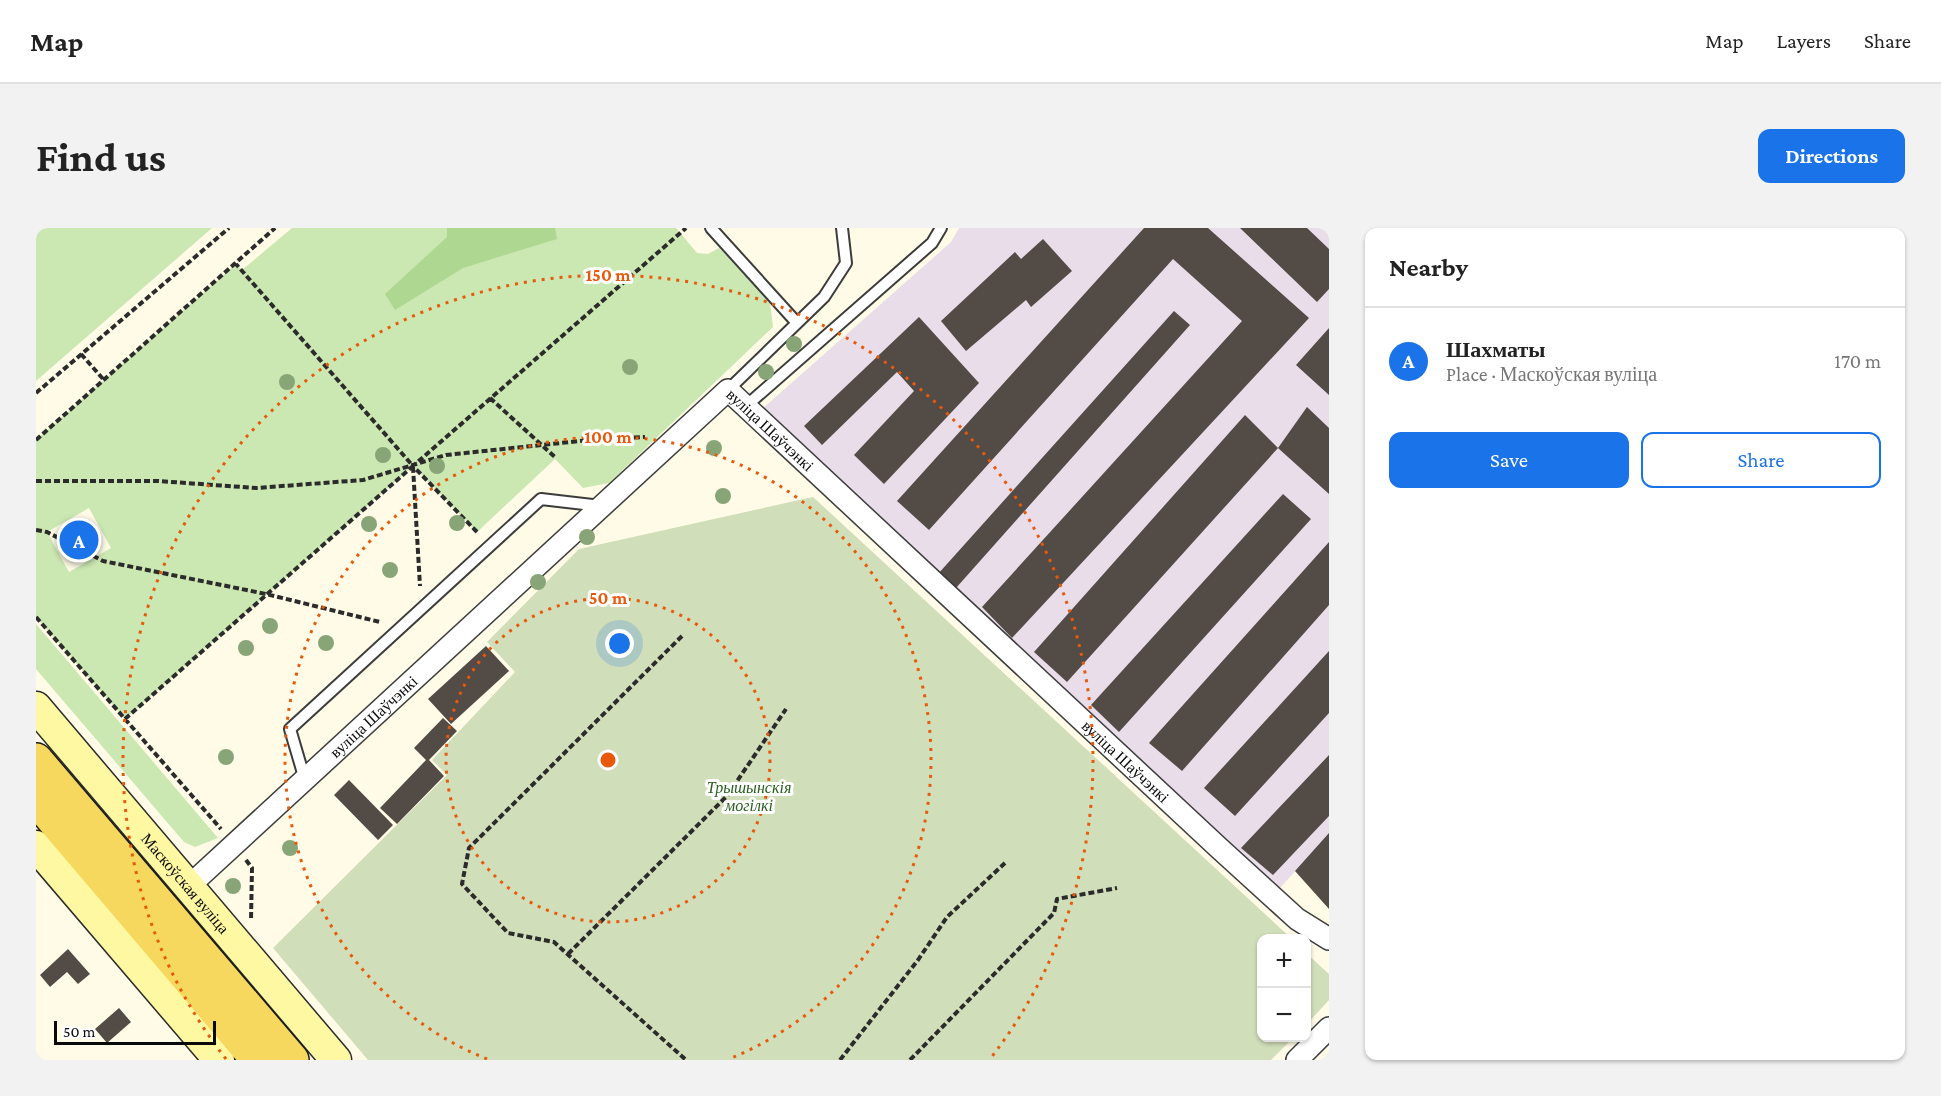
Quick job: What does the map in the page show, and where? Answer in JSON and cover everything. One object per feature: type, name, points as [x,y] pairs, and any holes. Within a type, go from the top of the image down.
[{"type":"main road","name":"Маскоўская вуліца","points":[[36,760],[292,1060]]},
{"type":"main road","points":[[36,799],[258,1060]]},
{"type":"street","name":"вуліца Шаўчэнкі","points":[[188,887],[728,390],[1297,919],[1329,939]]},
{"type":"street","name":"Маскоўская вуліца","points":[[36,707],[336,1060]]},
{"type":"street","points":[[39,856],[219,1060]]},
{"type":"street","points":[[1297,1060],[1329,1028]]},
{"type":"lane","points":[[711,228],[797,323]]},
{"type":"lane","points":[[728,390],[824,297],[846,263],[842,228]]},
{"type":"lane","points":[[746,405],[932,243],[941,228]]},
{"type":"lane","points":[[304,780],[290,729],[541,499],[601,506]]},
{"type":"path","points":[[36,393],[229,228]]},
{"type":"path","points":[[36,439],[275,228]]},
{"type":"path","points":[[125,719],[686,228]]},
{"type":"path","points":[[236,264],[413,466],[477,532]]},
{"type":"path","points":[[81,354],[104,380]]},
{"type":"path","points":[[490,398],[556,458]]},
{"type":"path","points":[[36,481],[158,480],[256,488],[363,480],[446,455],[599,439],[678,436]]},
{"type":"path","points":[[413,466],[420,586]]},
{"type":"path","points":[[36,530],[47,531],[103,561],[266,594],[380,622]]},
{"type":"path","points":[[36,617],[234,845]]},
{"type":"path","points":[[682,636],[469,848],[462,884],[508,933],[554,942],[686,1060]]},
{"type":"path","points":[[568,954],[727,796],[786,709]]},
{"type":"path","points":[[840,1060],[918,960],[947,917],[1005,863]]},
{"type":"path","points":[[910,1060],[1054,913],[1058,899],[1117,888]]},
{"type":"shaded area","points":[[959,228],[1329,228],[1329,834],[1279,889],[762,409],[951,242]]},
{"type":"green space","points":[[36,228],[212,228],[36,381]]},
{"type":"green space","points":[[292,228],[676,228],[697,253],[708,254],[719,248],[770,302],[773,327],[609,483],[583,488],[555,459],[477,532],[413,466],[125,719],[36,617],[36,440],[236,264],[242,270]],"holes":[[[89,508],[111,548],[69,572],[47,532]]]},
{"type":"green space","points":[[447,228],[555,228],[557,239],[463,268],[395,310],[385,294],[447,237]]},
{"type":"green space","name":"Трышынскія могілкі","points":[[813,497],[1287,934],[1257,934],[1257,1042],[1289,1042],[1271,1060],[368,1060],[273,948],[447,775],[432,760],[515,672],[487,642],[579,549]]},
{"type":"green space","points":[[36,624],[218,838],[195,847],[184,842],[36,669]]},
{"type":"green space","points":[[1311,958],[1329,974],[1329,1000],[1311,1020]]},
{"type":"building","points":[[1144,228],[1208,228],[1309,318],[1012,638],[982,607],[1242,321],[1173,259],[929,530],[897,501]]},
{"type":"building","points":[[1240,228],[1307,228],[1329,249],[1329,289],[1317,302]]},
{"type":"building","points":[[1043,239],[1072,271],[1031,307],[1026,300],[966,351],[941,321],[1015,252],[1021,259]]},
{"type":"building","points":[[1174,311],[1190,325],[956,588],[938,574]]},
{"type":"building","points":[[919,317],[979,383],[884,484],[854,455],[914,391],[897,372],[822,445],[804,426]]},
{"type":"building","points":[[1329,328],[1329,395],[1296,365]]},
{"type":"building","points":[[1307,407],[1329,428],[1329,494],[1278,448]]},
{"type":"building","points":[[1245,415],[1278,448],[1067,682],[1034,652]]},
{"type":"building","points":[[1283,494],[1311,519],[1119,732],[1091,705]]},
{"type":"building","points":[[1329,542],[1329,605],[1182,771],[1149,743]]},
{"type":"building","points":[[486,646],[509,671],[451,724],[428,699]]},
{"type":"building","points":[[1329,651],[1329,713],[1235,816],[1204,788]]},
{"type":"building","points":[[443,718],[457,731],[429,760],[444,776],[397,824],[380,808],[426,760],[414,748]]},
{"type":"building","points":[[1329,755],[1329,816],[1273,875],[1241,848]]},
{"type":"building","points":[[349,780],[393,825],[378,840],[334,795]]},
{"type":"building","points":[[1329,833],[1329,909],[1295,871]]},
{"type":"building","points":[[68,949],[90,974],[78,984],[67,972],[50,987],[40,975]]},
{"type":"building","points":[[119,1008],[131,1022],[107,1043],[95,1029]]},
{"type":"place","name":"Шахматы","points":[[79,540]]}]
